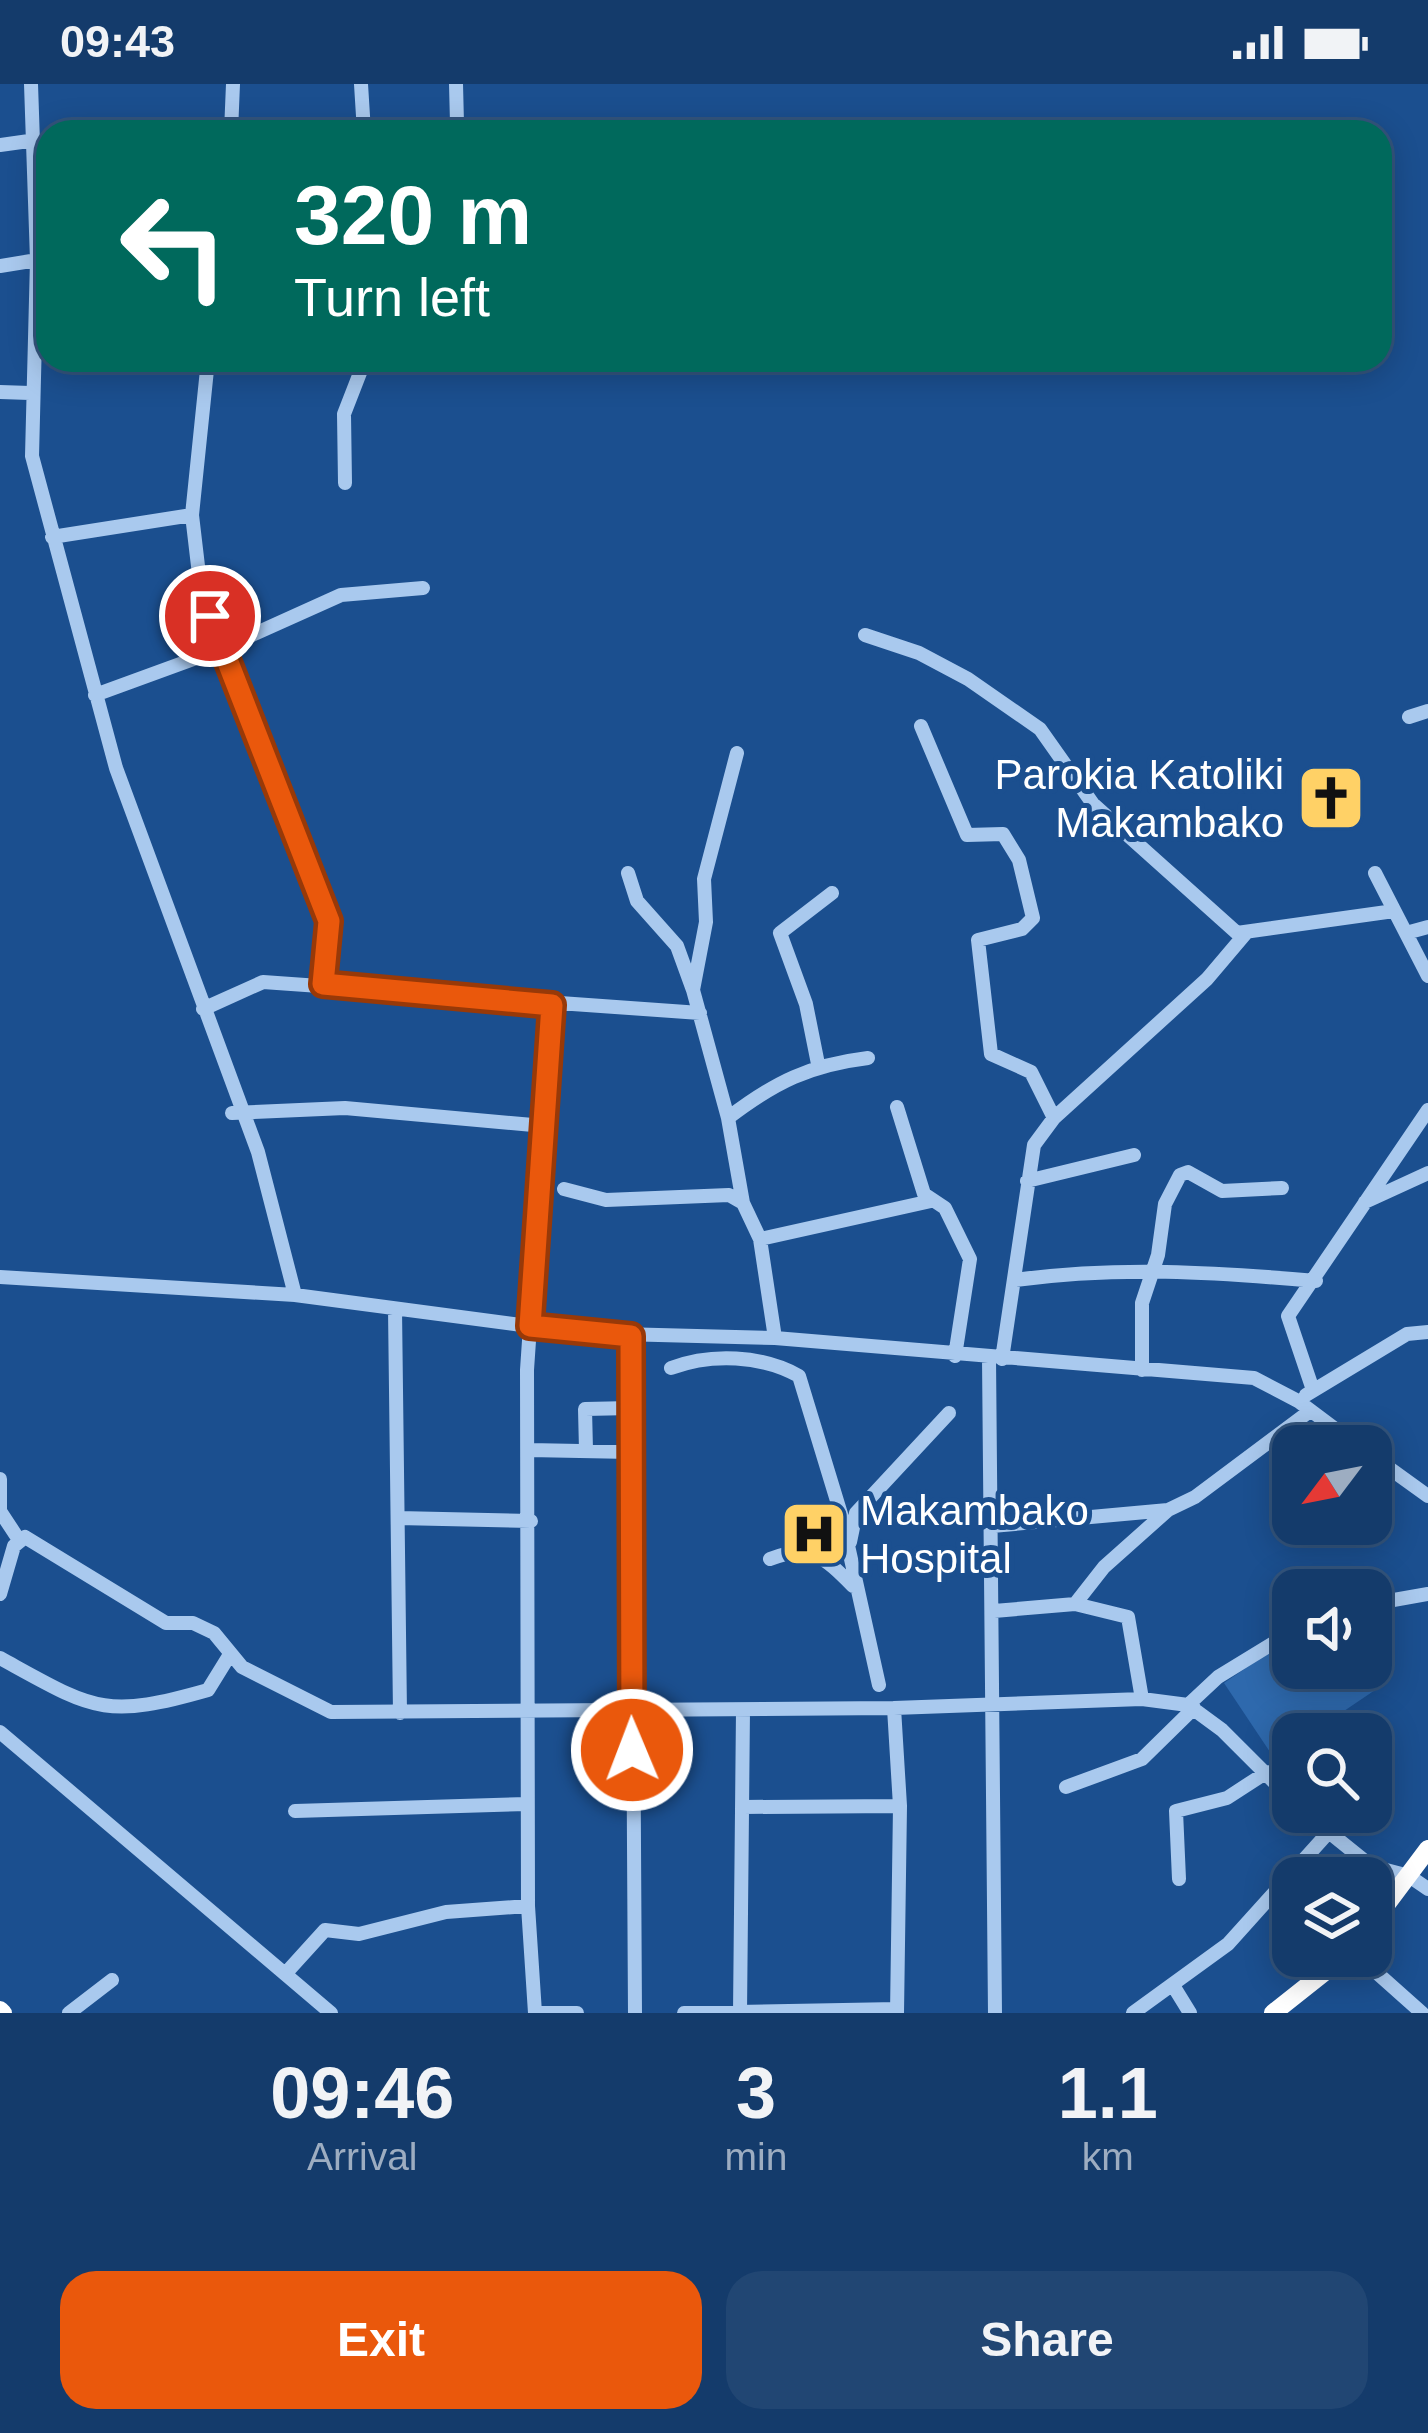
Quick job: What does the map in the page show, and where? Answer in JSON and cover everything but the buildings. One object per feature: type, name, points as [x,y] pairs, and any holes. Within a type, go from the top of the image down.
[{"type":"highway","points":[[1392,1897],[1428,1849]]},
{"type":"highway","points":[[1274,2013],[1319,1977]]},
{"type":"street","points":[[0,145],[36,140],[31,84]]},
{"type":"street","points":[[232,120],[233,84]]},
{"type":"street","points":[[361,84],[363,120]]},
{"type":"street","points":[[456,84],[457,120]]},
{"type":"street","points":[[0,266],[36,260]]},
{"type":"street","points":[[36,279],[32,456],[52,538],[95,695],[295,1295]]},
{"type":"street","points":[[207,372],[192,515],[200,583],[220,649],[329,921],[323,984]]},
{"type":"street","points":[[345,483],[344,414],[360,372]]},
{"type":"street","points":[[0,392],[30,393]]},
{"type":"street","points":[[52,538],[192,515]]},
{"type":"street","points":[[95,695],[220,649],[341,596],[424,588]]},
{"type":"street","points":[[865,634],[919,653],[1040,729],[1114,826],[1192,888],[1204,907],[1237,934],[1394,911]]},
{"type":"street","points":[[1409,717],[1428,710]]},
{"type":"street","points":[[922,726],[967,835],[1003,833],[1019,860],[1030,923],[978,940],[991,1054],[1031,1072],[1054,1118]]},
{"type":"street","points":[[693,990],[706,922],[704,879],[737,753]]},
{"type":"street","points":[[628,873],[637,902],[677,946],[693,990],[728,1118],[743,1203],[760,1239],[775,1338]]},
{"type":"street","points":[[1375,873],[1428,976]]},
{"type":"street","points":[[818,1064],[806,1004],[780,933],[832,893]]},
{"type":"street","points":[[1406,933],[1428,927]]},
{"type":"street","points":[[995,2013],[992,1526],[996,1359],[1015,1280],[1034,1144],[1054,1118],[1208,979],[1246,933]]},
{"type":"street","points":[[203,1010],[263,982],[700,1013]]},
{"type":"street","points":[[552,1005],[530,1326],[528,1906],[536,2013],[577,2013]]},
{"type":"street","points":[[728,1118],[818,1064],[868,1058]]},
{"type":"street","points":[[896,1107],[932,1202]]},
{"type":"street","points":[[237,1113],[345,1108],[544,1126]]},
{"type":"street","points":[[1313,1390],[1287,1323],[1428,1110]]},
{"type":"street","points":[[1027,1181],[1134,1155]]},
{"type":"street","points":[[1142,1370],[1142,1303],[1154,1270],[1165,1204],[1184,1172],[1222,1191],[1282,1189]]},
{"type":"street","points":[[1366,1202],[1428,1173]]},
{"type":"street","points":[[564,1189],[606,1201],[729,1196],[743,1203]]},
{"type":"street","points":[[760,1239],[942,1203],[970,1259],[955,1356]]},
{"type":"street","points":[[1015,1280],[1099,1268],[1316,1281]]},
{"type":"street","points":[[0,1276],[295,1295],[631,1336],[775,1338],[1254,1378],[1330,1425]]},
{"type":"street","points":[[395,1309],[400,1713]]},
{"type":"street","points":[[1075,1604],[1104,1567],[1168,1510],[1195,1497],[1304,1406],[1313,1390],[1407,1334],[1428,1332]]},
{"type":"street","points":[[631,1336],[635,2013]]},
{"type":"street","points":[[671,1367],[693,1360],[752,1360],[778,1364],[799,1376],[823,1445],[879,1685]]},
{"type":"street","points":[[586,1450],[585,1409],[632,1408]]},
{"type":"street","points":[[848,1552],[856,1514],[928,1442],[949,1413]]},
{"type":"street","points":[[529,1450],[632,1453]]},
{"type":"street","points":[[1392,1470],[1428,1496]]},
{"type":"street","points":[[0,1479],[0,1510],[19,1540]]},
{"type":"street","points":[[992,1526],[1168,1510]]},
{"type":"street","points":[[398,1518],[531,1521]]},
{"type":"street","points":[[0,1594],[19,1540],[26,1537],[166,1623],[193,1623],[214,1633],[229,1655],[331,1712],[530,1718],[632,1707],[894,1708],[1142,1699],[1191,1707],[1272,1778]]},
{"type":"street","points":[[770,1559],[797,1548],[810,1552],[857,1589]]},
{"type":"street","points":[[1392,1600],[1428,1594]]},
{"type":"street","points":[[994,1611],[1075,1604],[1128,1617],[1142,1699]]},
{"type":"street","points":[[1066,1787],[1142,1759],[1218,1677],[1272,1644]]},
{"type":"street","points":[[0,1658],[80,1701],[127,1711],[208,1690],[229,1655]]},
{"type":"street","points":[[684,2013],[897,2011],[900,1806],[894,1708]]},
{"type":"street","points":[[740,2013],[743,1710]]},
{"type":"street","points":[[0,1732],[331,2013]]},
{"type":"street","points":[[1179,1879],[1175,1811],[1227,1798],[1267,1772]]},
{"type":"street","points":[[296,1811],[527,1804]]},
{"type":"street","points":[[743,1807],[900,1806]]},
{"type":"street","points":[[1133,2013],[1228,1944],[1327,1834],[1371,1866],[1408,1876],[1428,1889]]},
{"type":"street","points":[[286,1973],[325,1930],[359,1934],[446,1912],[528,1906]]},
{"type":"street","points":[[528,1906],[536,1953]]},
{"type":"street","points":[[1382,1977],[1422,2013]]},
{"type":"street","points":[[69,2013],[112,1980]]},
{"type":"street","points":[[1174,1987],[1190,2013]]},
{"type":"shaded area","points":[[1272,1650],[1272,1689],[1377,1689],[1341,1713],[1272,1713],[1272,1755],[1224,1683]]},
{"type":"place","name":"Parokia Katoliki Makambako","points":[[1331,798]]},
{"type":"place","name":"Makambako Hospital","points":[[814,1534]]},
{"type":"route","points":[[210,616],[329,921],[323,984],[552,1005],[530,1326],[631,1336],[632,1750]]}]
